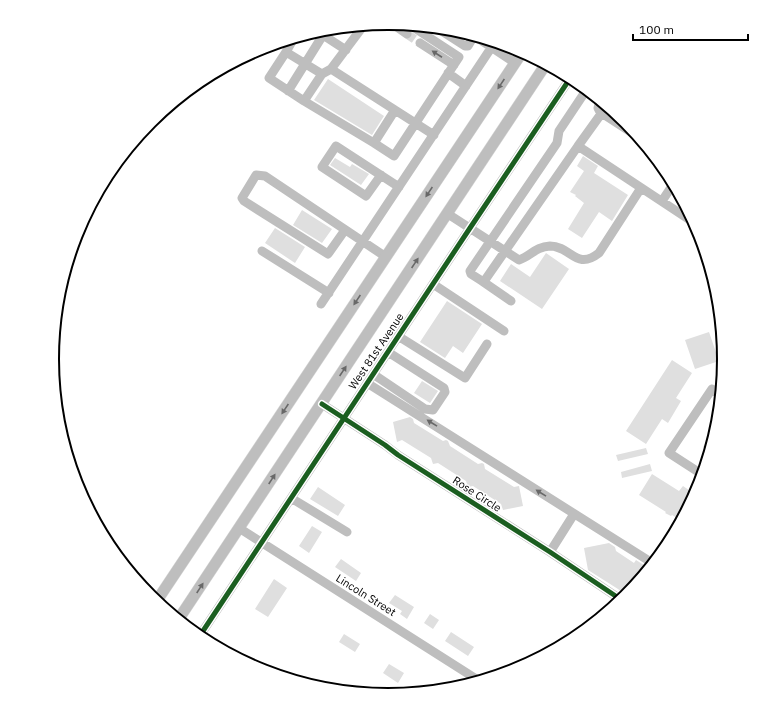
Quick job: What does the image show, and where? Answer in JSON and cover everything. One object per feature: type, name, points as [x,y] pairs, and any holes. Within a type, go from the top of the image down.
[{"type":"main road","points":[[160,596],[519,57]]},
{"type":"main road","name":"West 81st Avenue","points":[[181,615],[543,69]]},
{"type":"street","points":[[402,31],[407,34]]},
{"type":"street","points":[[304,102],[322,74],[331,69],[359,32]]},
{"type":"street","points":[[290,45],[269,78],[304,102],[374,142],[394,156],[459,57],[421,32]]},
{"type":"street","points":[[448,35],[465,46],[468,46],[471,40]]},
{"type":"street","points":[[324,36],[346,50]]},
{"type":"street","points":[[288,91],[305,64],[318,37]]},
{"type":"street","points":[[420,43],[454,65]]},
{"type":"street","points":[[321,304],[493,47]]},
{"type":"street","points":[[498,49],[515,63]]},
{"type":"street","points":[[286,52],[322,74]]},
{"type":"street","points":[[331,69],[434,135]]},
{"type":"street","points":[[448,73],[466,86]]},
{"type":"street","name":"West 81st Avenue","points":[[203,631],[567,83]]},
{"type":"street","points":[[511,301],[471,274],[470,271],[557,143],[559,131],[584,94]]},
{"type":"street","points":[[482,281],[485,280],[601,114],[599,106]]},
{"type":"street","points":[[374,142],[395,110]]},
{"type":"street","points":[[600,112],[617,123]]},
{"type":"street","points":[[381,175],[366,196],[322,167],[336,146],[381,175],[399,187]]},
{"type":"street","points":[[578,146],[686,218]]},
{"type":"street","points":[[345,230],[328,254],[244,201],[242,198],[256,175],[261,175],[277,184],[386,257]]},
{"type":"street","points":[[448,214],[519,260],[536,249],[552,246],[559,247],[578,260],[585,260],[598,253],[642,188]]},
{"type":"street","points":[[662,202],[670,189]]},
{"type":"street","points":[[262,251],[328,293]]},
{"type":"street","points":[[433,284],[504,331]]},
{"type":"street","points":[[398,336],[465,378],[487,344]]},
{"type":"street","points":[[373,374],[425,409],[433,410],[445,392],[444,388],[388,352]]},
{"type":"street","points":[[367,383],[649,561]]},
{"type":"street","points":[[698,472],[669,453],[712,389],[716,391]]},
{"type":"street","name":"Rose Circle","points":[[322,404],[386,445],[405,460],[550,552],[616,597]]},
{"type":"street","points":[[291,498],[347,532]]},
{"type":"street","points":[[550,552],[574,514]]},
{"type":"street","name":"Lincoln Street","points":[[239,528],[471,679]]},
{"type":"building","points":[[328,79],[384,116],[372,135],[314,100]]},
{"type":"building","points":[[583,156],[598,166],[594,173],[628,195],[612,221],[599,212],[582,238],[568,229],[584,203],[575,196],[576,195],[570,192],[584,171],[577,166]]},
{"type":"building","points":[[335,158],[350,167],[352,164],[369,174],[361,185],[330,165]]},
{"type":"building","points":[[302,210],[332,229],[322,243],[293,225]]},
{"type":"building","points":[[275,228],[305,247],[295,263],[265,243]]},
{"type":"building","points":[[546,253],[569,269],[542,309],[500,281],[511,264],[530,277]]},
{"type":"building","points":[[447,301],[482,324],[463,353],[453,346],[445,358],[420,342]]},
{"type":"building","points":[[709,332],[718,361],[695,369],[685,340]]},
{"type":"building","points":[[672,360],[692,373],[676,398],[681,401],[668,423],[662,419],[646,444],[626,431]]},
{"type":"building","points":[[422,381],[438,391],[430,403],[414,393]]},
{"type":"building","points":[[410,417],[413,419],[414,423],[443,441],[448,441],[450,446],[478,464],[484,464],[485,469],[514,487],[519,486],[523,506],[503,510],[501,504],[473,486],[468,487],[466,481],[438,463],[433,464],[431,458],[402,440],[397,442],[393,422]]},
{"type":"building","points":[[708,439],[706,449],[703,447]]},
{"type":"building","points":[[646,448],[648,454],[618,461],[616,455]]},
{"type":"building","points":[[650,464],[652,471],[622,478],[621,472]]},
{"type":"building","points":[[652,474],[679,491],[683,486],[691,491],[677,518],[665,513],[666,512],[639,495]]},
{"type":"building","points":[[318,487],[345,505],[338,516],[310,499]]},
{"type":"building","points":[[312,526],[322,532],[309,553],[299,546]]},
{"type":"building","points":[[609,543],[615,547],[616,551],[634,563],[636,560],[645,566],[621,592],[588,570],[584,548]]},
{"type":"building","points":[[341,559],[361,573],[356,581],[335,567]]},
{"type":"building","points":[[274,579],[287,588],[268,617],[255,609]]},
{"type":"building","points":[[395,595],[414,607],[407,619],[400,614],[402,611],[389,603]]},
{"type":"building","points":[[430,614],[439,620],[433,629],[424,623]]},
{"type":"building","points":[[451,632],[474,647],[468,656],[445,641]]},
{"type":"building","points":[[344,634],[360,644],[355,652],[339,642]]},
{"type":"building","points":[[389,664],[404,673],[398,683],[383,673]]},
{"type":"tunnel","points":[[407,34],[420,43]]},
{"type":"cycle path","points":[[203,631],[567,83]]},
{"type":"cycle path","points":[[322,404],[616,597]]}]
